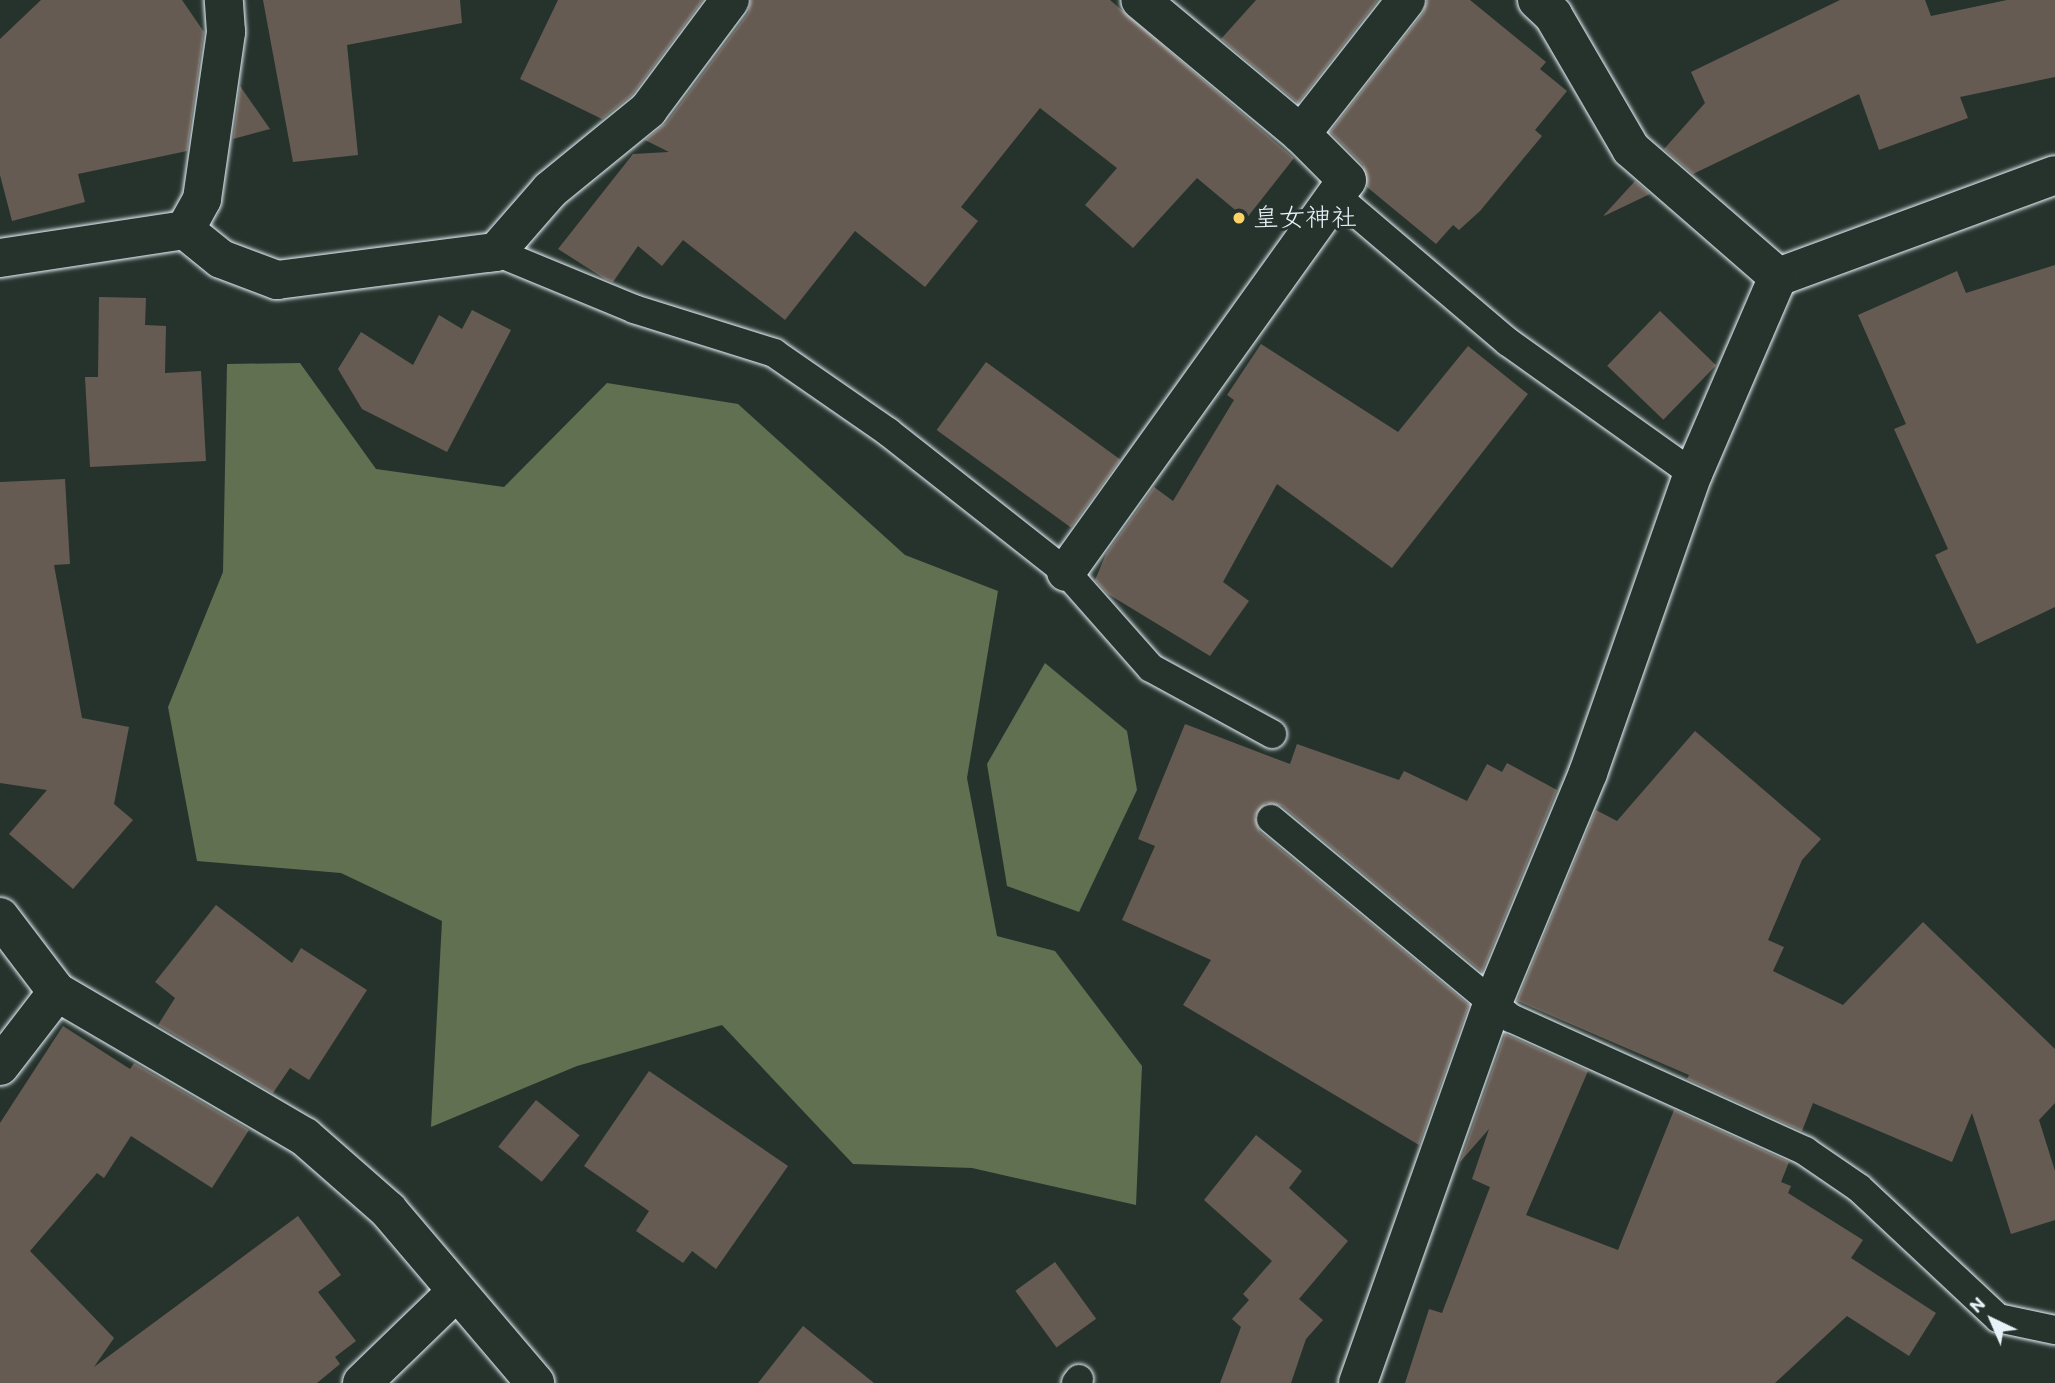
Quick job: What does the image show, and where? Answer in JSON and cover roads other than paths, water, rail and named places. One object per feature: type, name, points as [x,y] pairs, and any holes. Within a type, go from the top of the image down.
[{"type":"street","points":[[185,230],[202,199],[226,32],[224,0]]},
{"type":"street","points":[[0,258],[185,230],[220,258],[277,280],[496,252],[550,190],[648,110],[730,0]]},
{"type":"street","points":[[1066,572],[1347,180],[1301,134],[1140,0]]},
{"type":"street","points":[[1301,134],[1406,0]]},
{"type":"street","points":[[1537,0],[1553,15],[1631,149],[1778,277]]},
{"type":"street","points":[[1358,1383],[1494,1000],[1588,773],[1693,474],[1778,277],[2055,175]]},
{"type":"street","points":[[0,917],[57,992],[305,1137],[388,1210],[535,1383]]},
{"type":"street","points":[[0,1066],[57,992]]},
{"type":"street","points":[[362,1383],[456,1292]]},
{"type":"lane","points":[[1335,195],[1508,342],[1693,474]]},
{"type":"lane","points":[[496,252],[634,309],[774,353],[888,432],[1066,572],[1151,667],[1272,734]]},
{"type":"lane","points":[[1271,819],[1494,1000],[1511,1018],[1805,1151],[1860,1188],[1998,1318],[2055,1330]]},
{"type":"place","name":"皇女神社","points":[[1239,218]]}]
